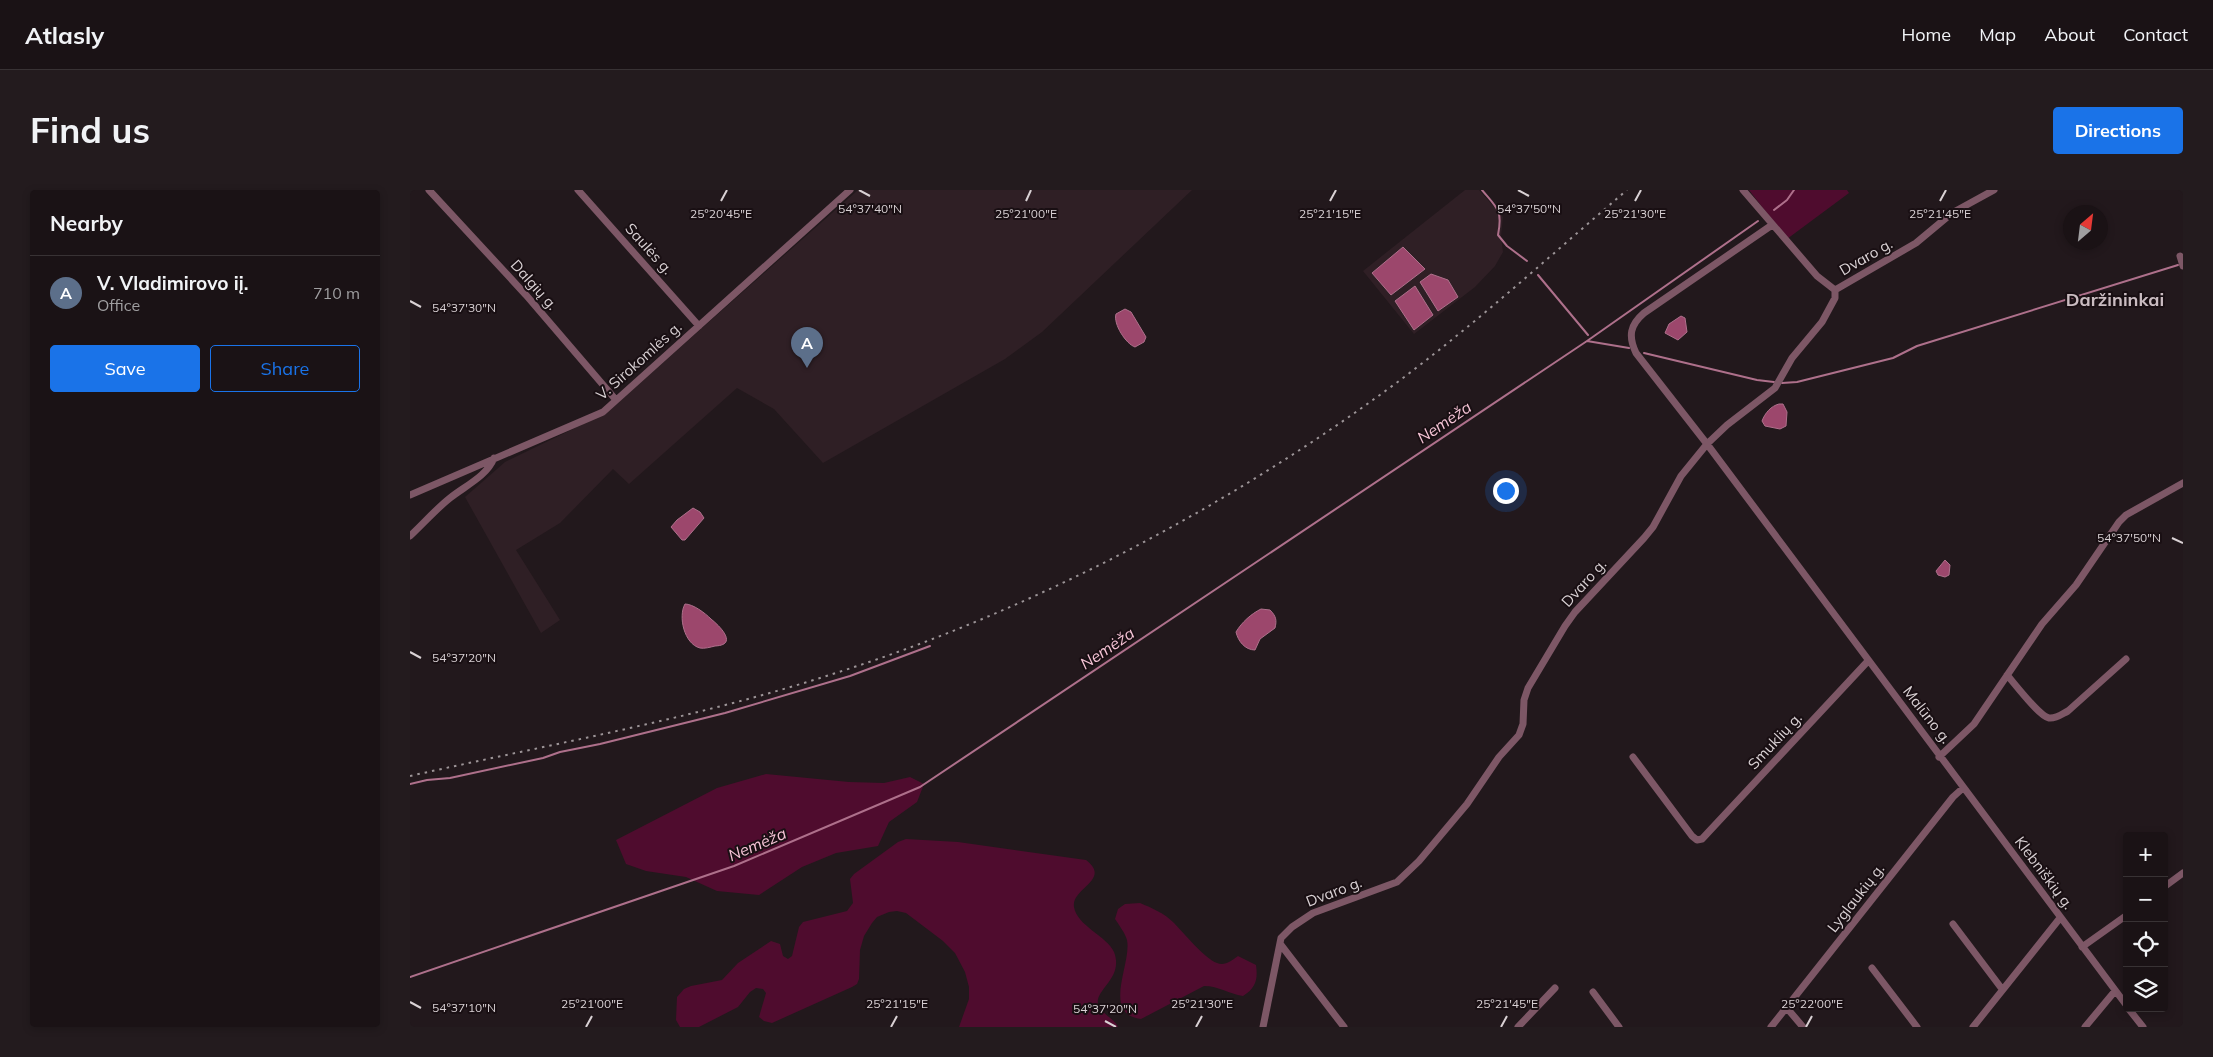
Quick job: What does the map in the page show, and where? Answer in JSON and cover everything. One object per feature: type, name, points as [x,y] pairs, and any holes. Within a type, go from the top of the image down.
[{"type":"street","name":"Dalgių g.","points":[[429,190],[526,295],[616,400]]},
{"type":"street","name":"Saulės g.","points":[[578,190],[699,326]]},
{"type":"street","name":"V. Sirokomlės g.","points":[[410,495],[603,412],[850,190]]},
{"type":"street","points":[[1743,190],[1816,276],[1835,290]]},
{"type":"street","name":"Dvaro g.","points":[[1263,1027],[1281,938],[1286,931],[1313,914],[1397,882],[1444,832],[1481,785],[1499,757],[1519,735],[1523,724],[1524,700],[1528,688],[1575,612],[1644,538],[1653,526],[1681,476],[1707,444],[1727,425],[1775,388],[1792,358],[1822,322],[1835,298],[1835,290],[1916,243],[1952,213],[1994,190]]},
{"type":"street","name":"Malūno g.","points":[[1772,225],[1644,313],[1632,327],[1632,344],[1636,353],[1707,444],[1939,757],[1974,724],[2042,624],[2076,585],[2119,522],[2126,515],[2183,483]]},
{"type":"street","points":[[2180,256],[2183,266]]},
{"type":"street","points":[[410,536],[450,498],[487,469],[494,458]]},
{"type":"street","points":[[2007,675],[2042,714],[2051,718],[2068,711],[2126,659]]},
{"type":"street","name":"Smuklių g.","points":[[1633,757],[1692,836],[1697,840],[1702,839],[1868,661]]},
{"type":"street","name":"Klebniškių g.","points":[[1939,757],[2123,1001]]},
{"type":"street","name":"Lyglaukių g.","points":[[1771,1027],[1953,797],[1963,788]]},
{"type":"street","points":[[2168,884],[2183,873]]},
{"type":"street","points":[[2082,946],[2123,917]]},
{"type":"street","points":[[1973,1027],[2060,918]]},
{"type":"street","points":[[1953,924],[2002,989]]},
{"type":"street","points":[[1281,945],[1344,1027]]},
{"type":"street","points":[[1872,968],[1917,1027]]},
{"type":"street","points":[[1518,1027],[1555,988]]},
{"type":"street","points":[[2086,1027],[2115,991]]},
{"type":"street","points":[[1592,992],[1619,1027]]},
{"type":"street","points":[[1786,1007],[1803,1027]]},
{"type":"street","name":"Klebniškių g.","points":[[2132,1012],[2143,1027]]},
{"type":"shaded area","points":[[858,190],[1192,190],[1042,332],[1005,359],[823,463],[774,409],[737,388],[629,484],[613,469],[560,523],[516,550],[560,620],[541,633],[465,497],[505,462],[606,413]]},
{"type":"shaded area","points":[[1465,190],[1479,190],[1503,217],[1501,237],[1503,252],[1495,266],[1475,287],[1414,334],[1363,271]]},
{"type":"shaded area","points":[[1749,190],[1847,190],[1849,193],[1787,239]]},
{"type":"shaded area","points":[[1403,247],[1425,269],[1391,295],[1372,273]]},
{"type":"shaded area","points":[[1431,274],[1448,280],[1458,297],[1438,311],[1420,282]]},
{"type":"shaded area","points":[[1415,286],[1433,315],[1414,330],[1395,301]]},
{"type":"shaded area","points":[[1125,309],[1131,312],[1146,337],[1144,342],[1135,347],[1124,338],[1116,323],[1116,314]]},
{"type":"shaded area","points":[[1681,316],[1685,318],[1687,332],[1678,340],[1665,333],[1669,324]]},
{"type":"shaded area","points":[[1783,404],[1787,412],[1786,426],[1780,429],[1765,426],[1762,421],[1765,415],[1771,408]]},
{"type":"shaded area","points":[[693,508],[700,512],[704,518],[685,540],[682,540],[671,527]]},
{"type":"shaded area","points":[[1945,560],[1950,565],[1949,575],[1945,577],[1938,575],[1936,571]]},
{"type":"shaded area","points":[[685,604],[699,609],[715,622],[725,635],[726,639],[722,645],[700,648],[690,641],[682,622]]},
{"type":"shaded area","points":[[1261,609],[1270,610],[1274,614],[1276,618],[1275,628],[1260,639],[1255,650],[1251,650],[1242,644],[1236,632],[1247,619]]},
{"type":"shaded area","points":[[766,774],[849,782],[884,783],[910,777],[924,784],[917,802],[889,822],[878,846],[836,853],[802,867],[759,895],[717,891],[686,877],[646,871],[626,864],[616,840],[717,788]]},
{"type":"shaded area","points":[[906,839],[958,842],[1086,860],[1093,867],[1095,873],[1089,884],[1078,894],[1074,907],[1076,914],[1081,920],[1105,941],[1114,952],[1116,961],[1113,976],[1101,993],[1098,1004],[1102,1011],[1118,1027],[959,1027],[969,999],[969,987],[965,972],[955,953],[943,941],[906,913],[897,911],[877,917],[864,936],[860,950],[859,979],[857,984],[852,987],[772,1023],[764,1021],[759,1017],[766,993],[763,989],[756,988],[750,992],[738,1007],[699,1027],[680,1027],[676,1020],[677,997],[684,989],[722,980],[738,963],[771,941],[780,944],[783,956],[788,959],[792,956],[799,927],[803,922],[847,911],[853,903],[850,879],[854,874],[898,842]]},
{"type":"shaded area","points":[[1140,903],[1170,919],[1212,961],[1220,964],[1238,956],[1256,965],[1257,975],[1251,990],[1243,996],[1214,987],[1204,986],[1141,1019],[1129,1015],[1123,1008],[1120,998],[1127,940],[1115,919],[1118,909],[1125,904]]},
{"type":"waterway","points":[[1482,190],[1498,210],[1500,220],[1498,235],[1507,246],[1527,261]]},
{"type":"waterway","name":"Nemėža","points":[[1774,210],[1787,200],[1794,190]]},
{"type":"waterway","name":"Nemėža","points":[[410,977],[734,866],[920,787],[1587,341],[1758,221]]},
{"type":"waterway","points":[[1782,383],[1797,382],[1893,358],[1917,346],[2178,265]]},
{"type":"waterway","points":[[1538,275],[1588,335]]},
{"type":"waterway","points":[[1587,341],[1629,348]]},
{"type":"waterway","points":[[1644,353],[1757,380],[1774,382]]},
{"type":"waterway","points":[[410,784],[450,778],[543,758],[560,752],[725,713],[850,676],[930,646]]},
{"type":"railway","points":[[410,776],[629,728],[792,687],[915,646],[984,618],[1122,554],[1188,518],[1253,479],[1377,397],[1442,348],[1627,190]]},
{"type":"place","name":"V. Vladimirovo iį.","points":[[807,368]]},
{"type":"district","name":"Daržininkai","points":[[2115,300]]}]
